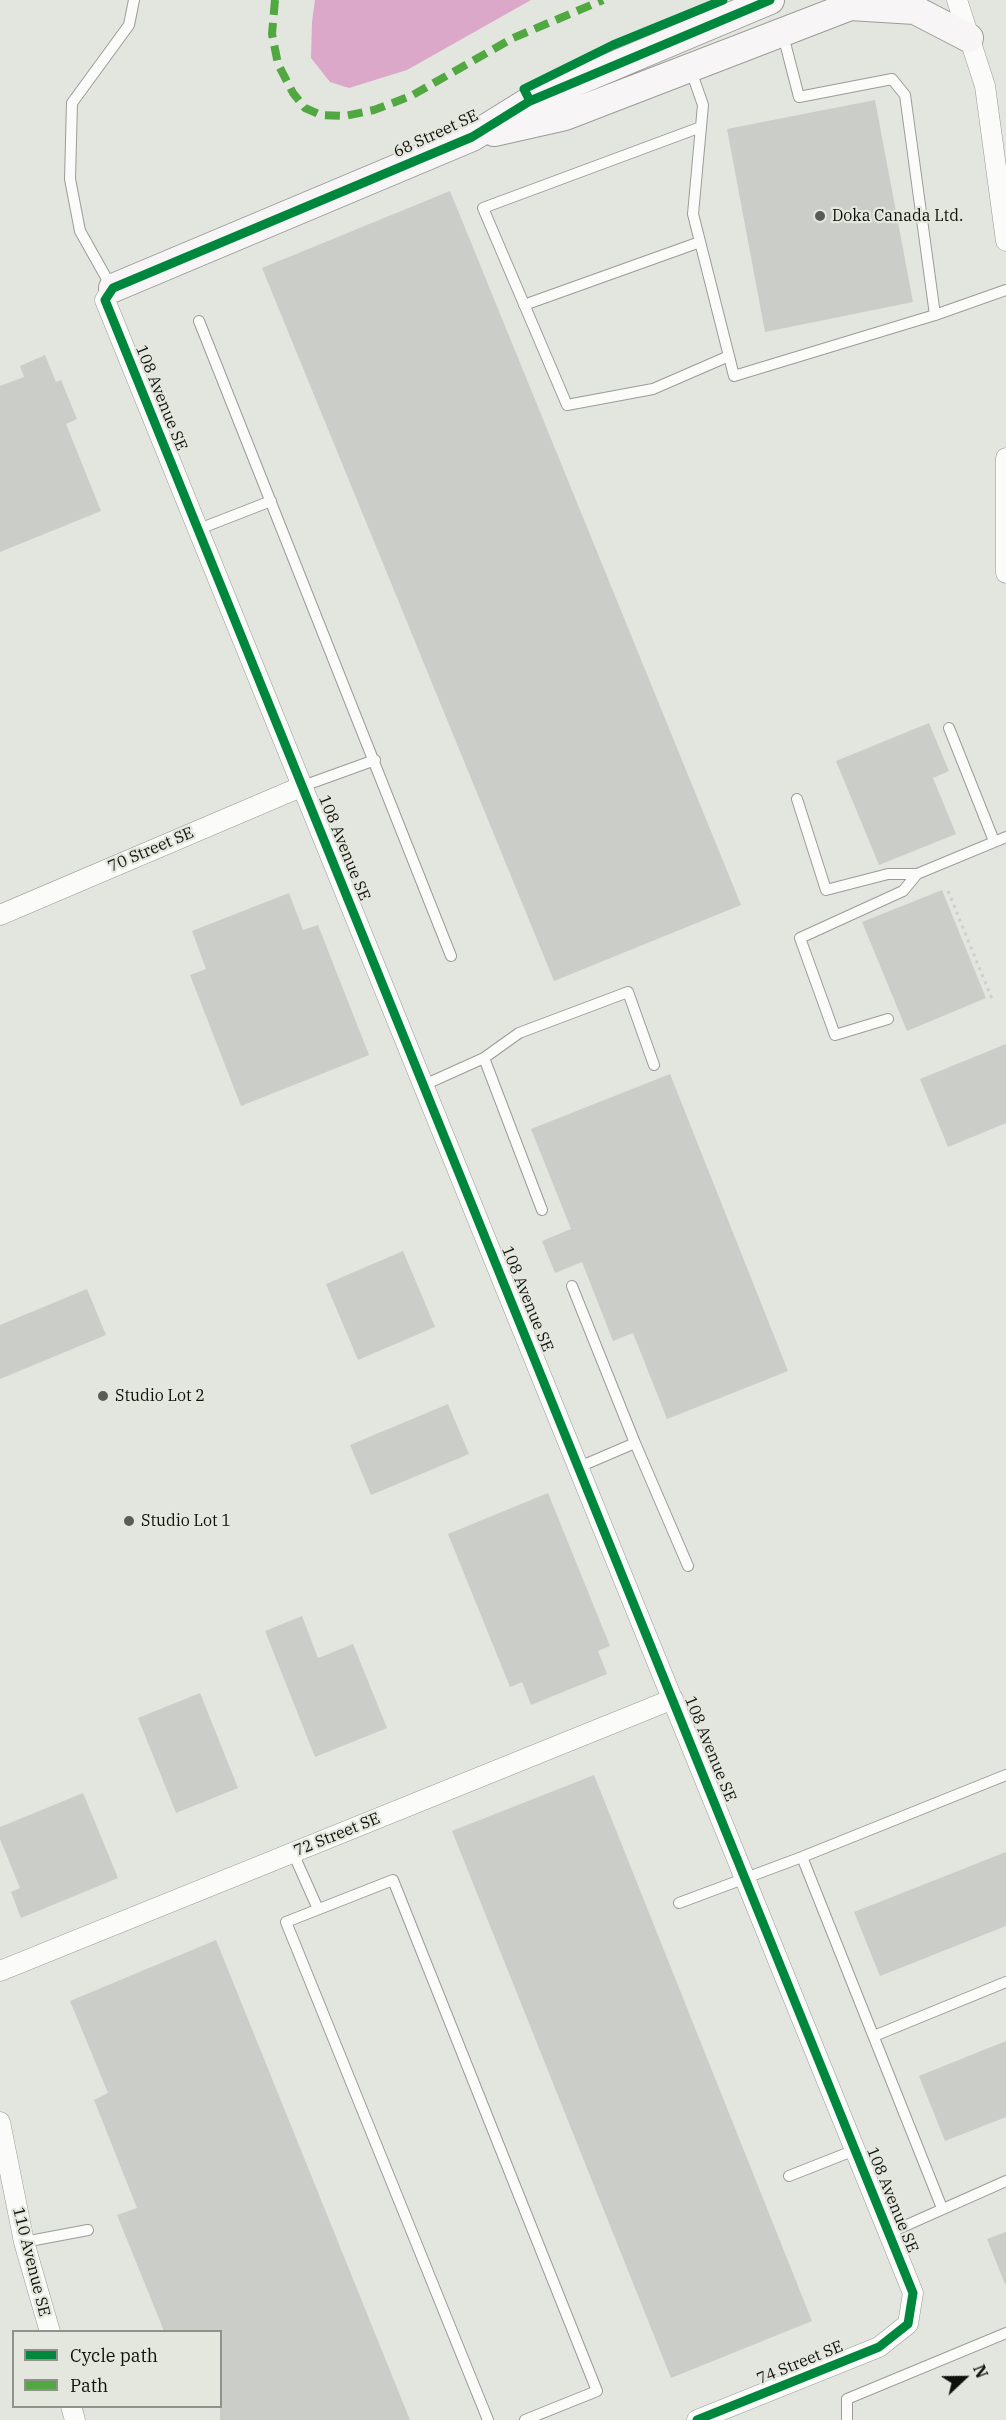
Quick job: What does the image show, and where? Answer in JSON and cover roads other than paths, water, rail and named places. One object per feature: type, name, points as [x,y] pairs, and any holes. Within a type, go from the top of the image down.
[{"type":"street","name":"68 Street SE","points":[[112,288],[472,137],[530,101],[770,0]]},
{"type":"street","points":[[957,0],[985,86],[1006,234]]},
{"type":"street","name":"68 Street SE","points":[[472,137],[565,116],[858,3]]},
{"type":"street","points":[[858,3],[915,10],[969,38]]},
{"type":"street","name":"108 Avenue SE","points":[[112,288],[105,300],[913,2293],[908,2324]]},
{"type":"street","points":[[1006,458],[1006,573]]},
{"type":"street","name":"70 Street SE","points":[[0,915],[303,786]]},
{"type":"street","name":"72 Street SE","points":[[0,1971],[673,1699]]},
{"type":"street","name":"110 Avenue SE","points":[[0,2122],[24,2242],[50,2330]]},
{"type":"street","name":"74 Street SE","points":[[697,2420],[879,2347],[908,2324]]},
{"type":"lane","points":[[112,288],[80,231],[70,179],[72,102],[129,25],[134,0]]},
{"type":"lane","points":[[782,32],[799,97],[892,79],[905,95],[935,315]]},
{"type":"lane","points":[[690,68],[703,105],[693,214],[734,376],[935,315],[1006,290]]},
{"type":"lane","points":[[701,127],[483,208],[567,405],[653,389],[729,356]]},
{"type":"lane","points":[[524,305],[700,242]]},
{"type":"lane","points":[[199,321],[451,956]]},
{"type":"lane","points":[[199,529],[271,501]]},
{"type":"lane","points":[[950,728],[994,841]]},
{"type":"lane","points":[[303,786],[375,760]]},
{"type":"lane","points":[[797,799],[826,890],[888,874],[917,874],[1006,837]]},
{"type":"lane","points":[[888,1019],[835,1035],[800,938],[903,891],[917,874]]},
{"type":"lane","points":[[424,1084],[484,1058],[519,1033],[628,992],[654,1065]]},
{"type":"lane","points":[[484,1058],[543,1210]]},
{"type":"lane","points":[[573,1286],[635,1443],[688,1566]]},
{"type":"lane","points":[[579,1467],[635,1443]]},
{"type":"lane","points":[[679,1903],[802,1857],[1006,1775]]},
{"type":"lane","points":[[293,1853],[318,1910]]},
{"type":"lane","points":[[802,1857],[942,2208]]},
{"type":"lane","points":[[488,2420],[286,1922],[393,1880],[597,2391],[525,2420]]},
{"type":"lane","points":[[874,2036],[1006,1982]]},
{"type":"lane","points":[[789,2176],[855,2150]]},
{"type":"lane","points":[[889,2233],[1006,2181]]},
{"type":"lane","points":[[24,2242],[88,2230]]},
{"type":"lane","points":[[847,2420],[847,2399],[1006,2333]]},
{"type":"place","name":"Doka Canada Ltd.","points":[[820,216]]},
{"type":"place","name":"Studio Lot 2","points":[[103,1396]]},
{"type":"place","name":"Studio Lot 1","points":[[129,1521]]}]
